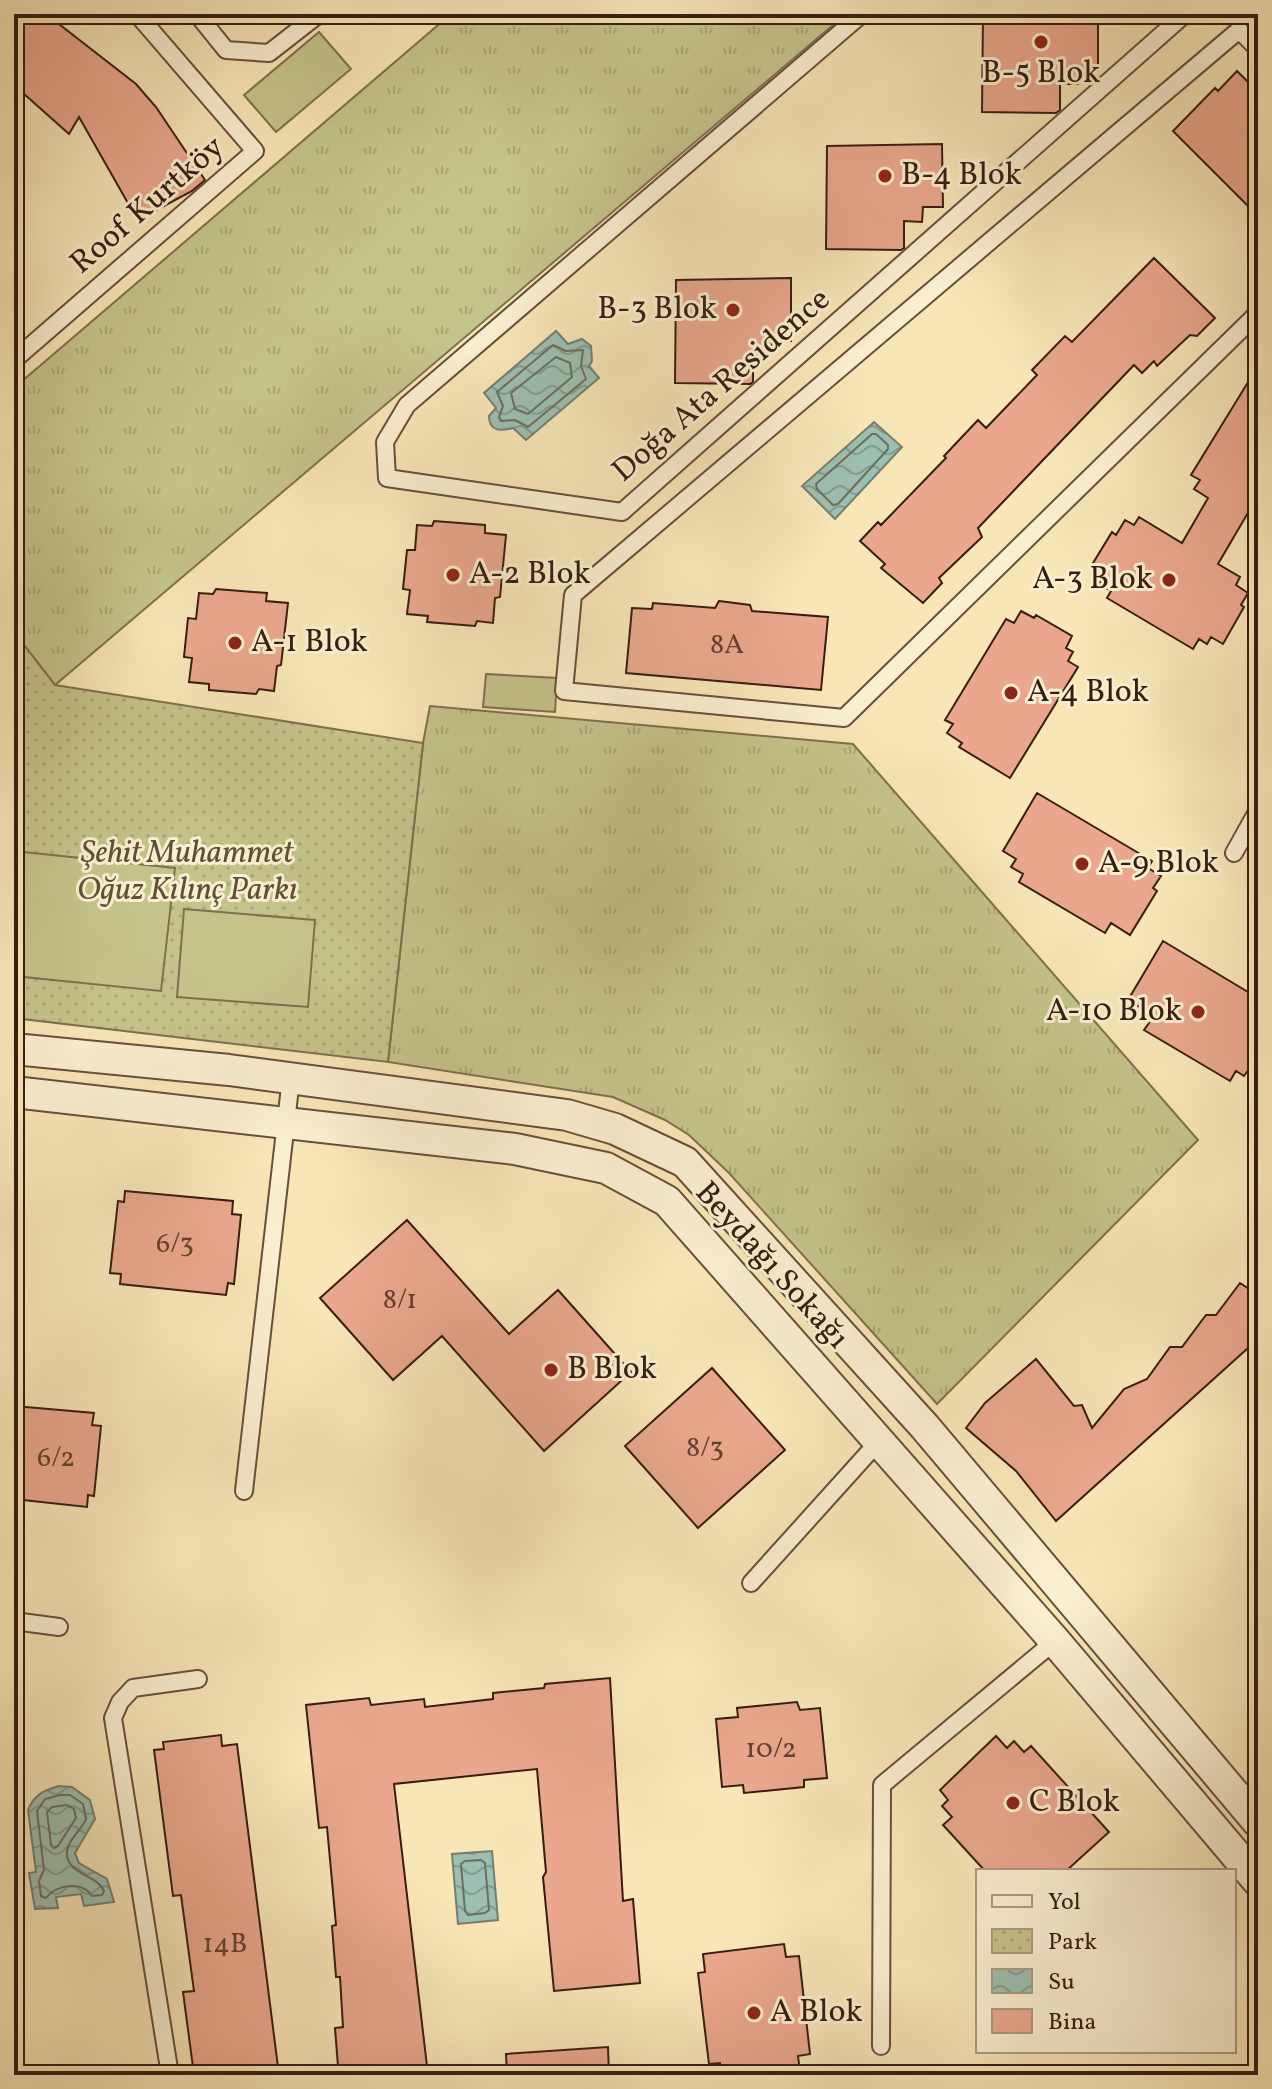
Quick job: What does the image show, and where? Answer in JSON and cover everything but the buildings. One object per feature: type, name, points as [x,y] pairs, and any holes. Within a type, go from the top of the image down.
[{"type":"street","name":"Beydağı Sokağı","points":[[14,1049],[291,1078],[567,1115],[615,1129],[685,1162],[925,1427],[1258,1822]]},
{"type":"street","name":"Beydağı Sokağı","points":[[14,1092],[515,1149],[606,1168],[667,1201],[1055,1641],[1258,1881]]},
{"type":"lane","name":"Roof Kurtköy","points":[[14,360],[255,151],[137,14]]},
{"type":"lane","points":[[197,14],[226,50],[269,53],[319,14]]},
{"type":"lane","name":"Doğa Ata Residence","points":[[862,14],[407,405],[385,442],[387,478],[622,512],[1185,14]]},
{"type":"lane","points":[[1258,49],[1239,30],[573,595],[564,691],[844,718],[1258,313]]},
{"type":"lane","points":[[1234,853],[1258,810]]},
{"type":"lane","points":[[244,1491],[291,1078]]},
{"type":"lane","points":[[751,1583],[879,1441]]},
{"type":"lane","points":[[14,1621],[59,1627]]},
{"type":"lane","points":[[881,2046],[882,1785],[1055,1641]]},
{"type":"lane","points":[[170,2075],[113,1718],[120,1702],[133,1688],[198,1679]]},
{"type":"green space","points":[[451,14],[846,14],[55,685],[14,632],[14,388]]},
{"type":"green space","points":[[319,32],[351,69],[276,132],[244,95]]},
{"type":"green space","name":"Şehit Muhammet Oğuz Kılınç Parkı","points":[[14,632],[55,685],[423,743],[388,1062],[14,1018]]},
{"type":"green space","points":[[486,674],[557,678],[555,712],[483,707]]},
{"type":"green space","points":[[430,706],[853,744],[1198,1140],[937,1404],[729,1173],[689,1135],[665,1120],[613,1097],[388,1062],[423,743]]},
{"type":"green space","points":[[14,851],[175,868],[161,991],[14,976]]},
{"type":"green space","points":[[184,909],[315,920],[308,1007],[177,997]]},
{"type":"water","points":[[556,331],[568,344],[582,339],[591,346],[592,361],[589,366],[599,378],[526,440],[513,428],[493,428],[489,416],[496,408],[484,393]]},
{"type":"water","points":[[874,422],[902,447],[835,519],[802,486]]},
{"type":"water","points":[[59,1786],[72,1787],[90,1800],[95,1819],[75,1853],[79,1863],[107,1879],[114,1902],[84,1906],[81,1894],[56,1897],[58,1908],[35,1909],[29,1873],[36,1872],[28,1810],[40,1794]]},
{"type":"water","points":[[492,1851],[498,1920],[458,1924],[452,1854]]},
{"type":"place","name":"B-5 Blok","points":[[1041,42]]},
{"type":"place","name":"B-4 Blok","points":[[885,176]]},
{"type":"place","name":"B-3 Blok","points":[[733,310]]},
{"type":"place","name":"A-2 Blok","points":[[453,575]]},
{"type":"place","name":"A-3 Blok","points":[[1169,580]]},
{"type":"place","name":"A-1 Blok","points":[[235,643]]},
{"type":"place","name":"A-4 Blok","points":[[1011,693]]},
{"type":"place","name":"A-9 Blok","points":[[1082,864]]},
{"type":"place","name":"A-10 Blok","points":[[1198,1012]]},
{"type":"place","name":"B Blok","points":[[551,1370]]},
{"type":"place","name":"C Blok","points":[[1013,1803]]},
{"type":"place","name":"A Blok","points":[[754,2013]]}]
